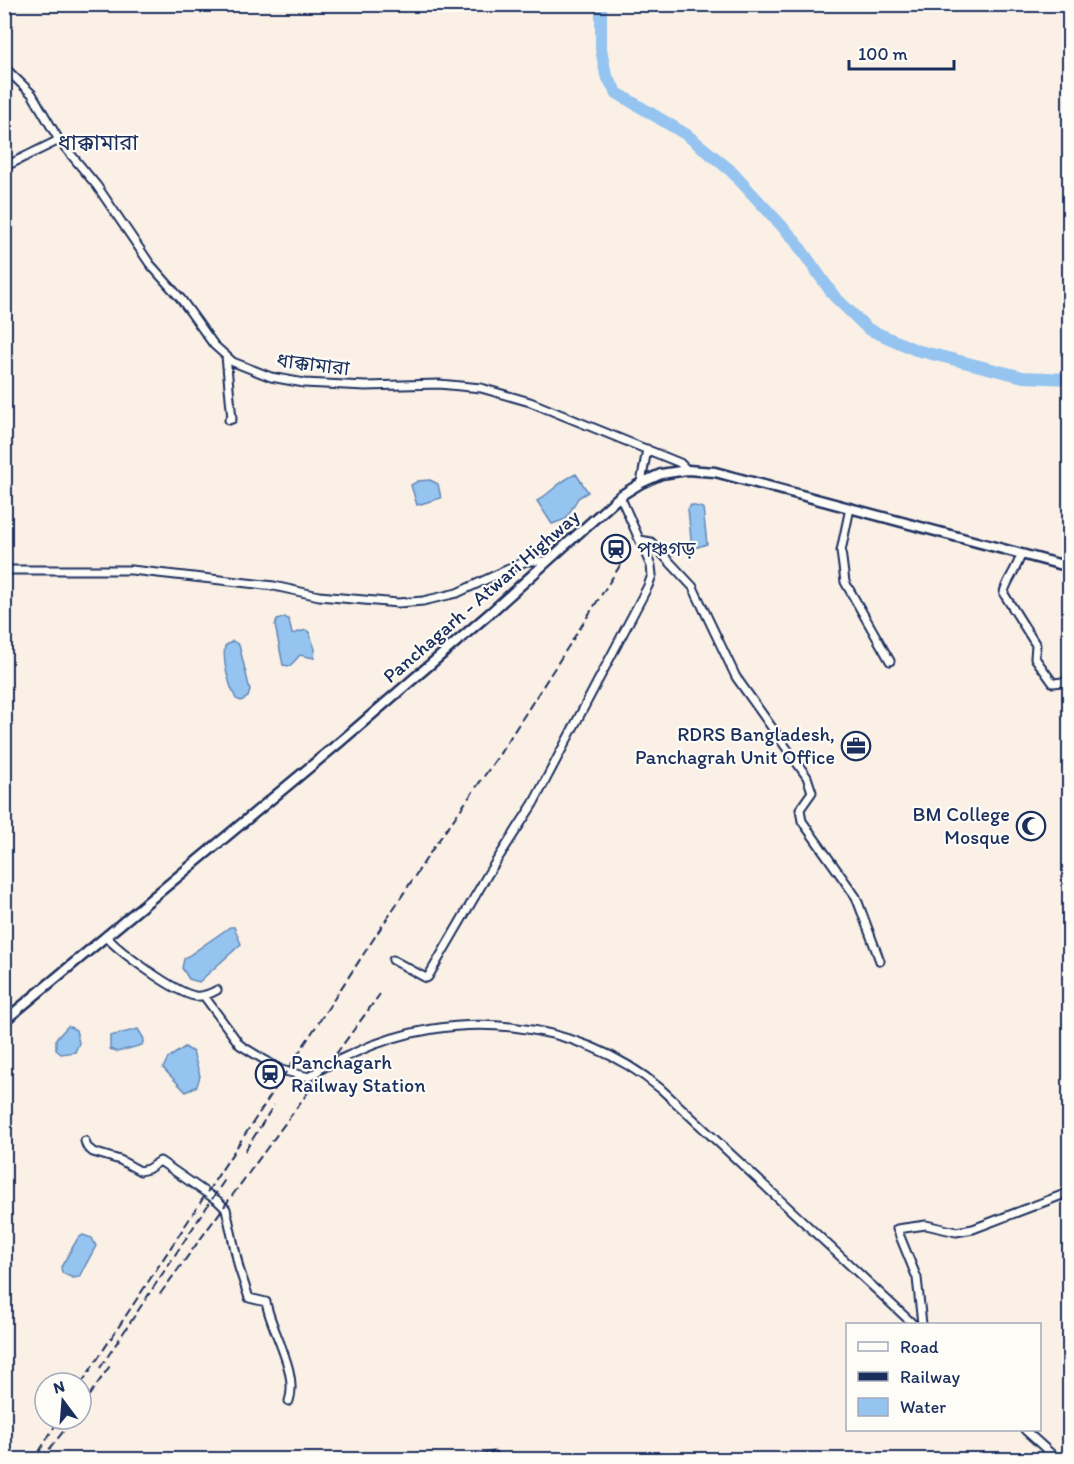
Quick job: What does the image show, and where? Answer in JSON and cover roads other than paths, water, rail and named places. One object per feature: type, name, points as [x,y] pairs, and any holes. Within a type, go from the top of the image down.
[{"type":"main road","name":"Panchagarh - Atwari Highway","points":[[4,1021],[340,741],[620,496],[661,474],[687,470],[725,475],[1070,567]]},
{"type":"street","name":"ধাক্কামারা","points":[[4,67],[32,94],[59,140],[97,186],[150,264],[226,356],[254,371],[304,383],[366,386],[439,384],[481,388],[530,402],[680,463],[687,470]]},
{"type":"street","points":[[4,167],[59,140]]},
{"type":"street","points":[[226,356],[232,418],[229,420]]},
{"type":"street","points":[[641,483],[647,449]]},
{"type":"street","points":[[393,960],[428,977],[488,874],[533,804],[648,586],[652,571],[620,496]]},
{"type":"street","points":[[850,508],[841,551],[845,582],[890,661]]},
{"type":"street","points":[[640,540],[651,542],[693,587],[736,677],[807,777],[812,792],[800,809],[802,821],[856,897],[880,961]]},
{"type":"street","points":[[1021,554],[1016,571],[1004,586],[1004,594],[1036,645],[1038,662],[1053,683],[1063,681],[1070,686]]},
{"type":"street","points":[[4,570],[131,570],[274,586],[319,596],[398,603],[446,596],[525,561],[547,561]]},
{"type":"street","points":[[106,936],[119,950],[192,996],[204,996],[217,990]]},
{"type":"street","points":[[204,996],[240,1045],[281,1070],[309,1077],[349,1055],[386,1039],[421,1030],[455,1026],[505,1026],[536,1031],[617,1058],[661,1089],[913,1323]]},
{"type":"street","points":[[85,1141],[87,1147],[93,1152],[120,1160],[140,1171],[160,1161],[223,1205],[230,1219],[239,1268],[249,1298],[266,1302],[270,1324],[280,1339],[291,1391],[290,1401]]},
{"type":"street","points":[[922,1323],[916,1278],[897,1229],[926,1225],[956,1232],[973,1229],[1070,1192]]},
{"type":"street","points":[[1026,1431],[1058,1460]]},
{"type":"street","points":[[476,1460],[494,1456]]},
{"type":"water","points":[[576,474],[588,492],[578,498],[566,519],[552,524],[537,501]]},
{"type":"water","points":[[430,480],[438,484],[441,498],[417,505],[411,485],[418,481]]},
{"type":"water","points":[[691,505],[703,508],[707,544],[695,548],[688,546],[691,539],[688,509]]},
{"type":"water","points":[[285,617],[289,620],[292,634],[306,630],[309,632],[315,649],[314,658],[300,655],[290,666],[283,665],[275,625],[277,620]]},
{"type":"water","points":[[233,641],[239,645],[250,690],[248,697],[241,701],[236,699],[233,693],[225,666],[225,646]]},
{"type":"water","points":[[230,927],[234,927],[241,944],[199,982],[189,979],[182,968],[184,959]]},
{"type":"water","points":[[68,1026],[76,1030],[79,1043],[75,1052],[61,1054],[56,1050],[56,1039]]},
{"type":"water","points":[[138,1029],[144,1039],[142,1045],[117,1052],[110,1049],[110,1036]]},
{"type":"water","points":[[185,1047],[193,1052],[200,1076],[197,1086],[186,1092],[163,1068],[168,1058]]},
{"type":"water","points":[[83,1235],[92,1238],[96,1246],[79,1277],[73,1278],[62,1273],[61,1267],[78,1238]]},
{"type":"waterway","points":[[601,4],[601,49],[606,75],[617,93],[687,135],[730,170],[793,238],[834,296],[868,329],[916,350],[1023,377],[1070,379]]},
{"type":"railway","points":[[90,1371],[434,847],[499,755],[630,550]]},
{"type":"railway","points":[[160,1294],[380,994]]},
{"type":"railway","points":[[245,1151],[274,1105]]},
{"type":"railway","points":[[100,1368],[226,1178]]},
{"type":"railway","points":[[93,1390],[112,1363]]},
{"type":"railway","points":[[39,1452],[52,1431]]},
{"type":"railway","points":[[41,1460],[64,1431]]},
{"type":"place","name":"পঞ্চগড়","points":[[616,549]]},
{"type":"place","name":"RDRS Bangladesh, Panchagrah Unit Office","points":[[856,746]]},
{"type":"place","name":"BM College Mosque","points":[[1031,826]]},
{"type":"place","name":"Panchagarh Railway Station","points":[[270,1074]]},
{"type":"district","name":"ধাক্কামারা","points":[[98,142]]}]
